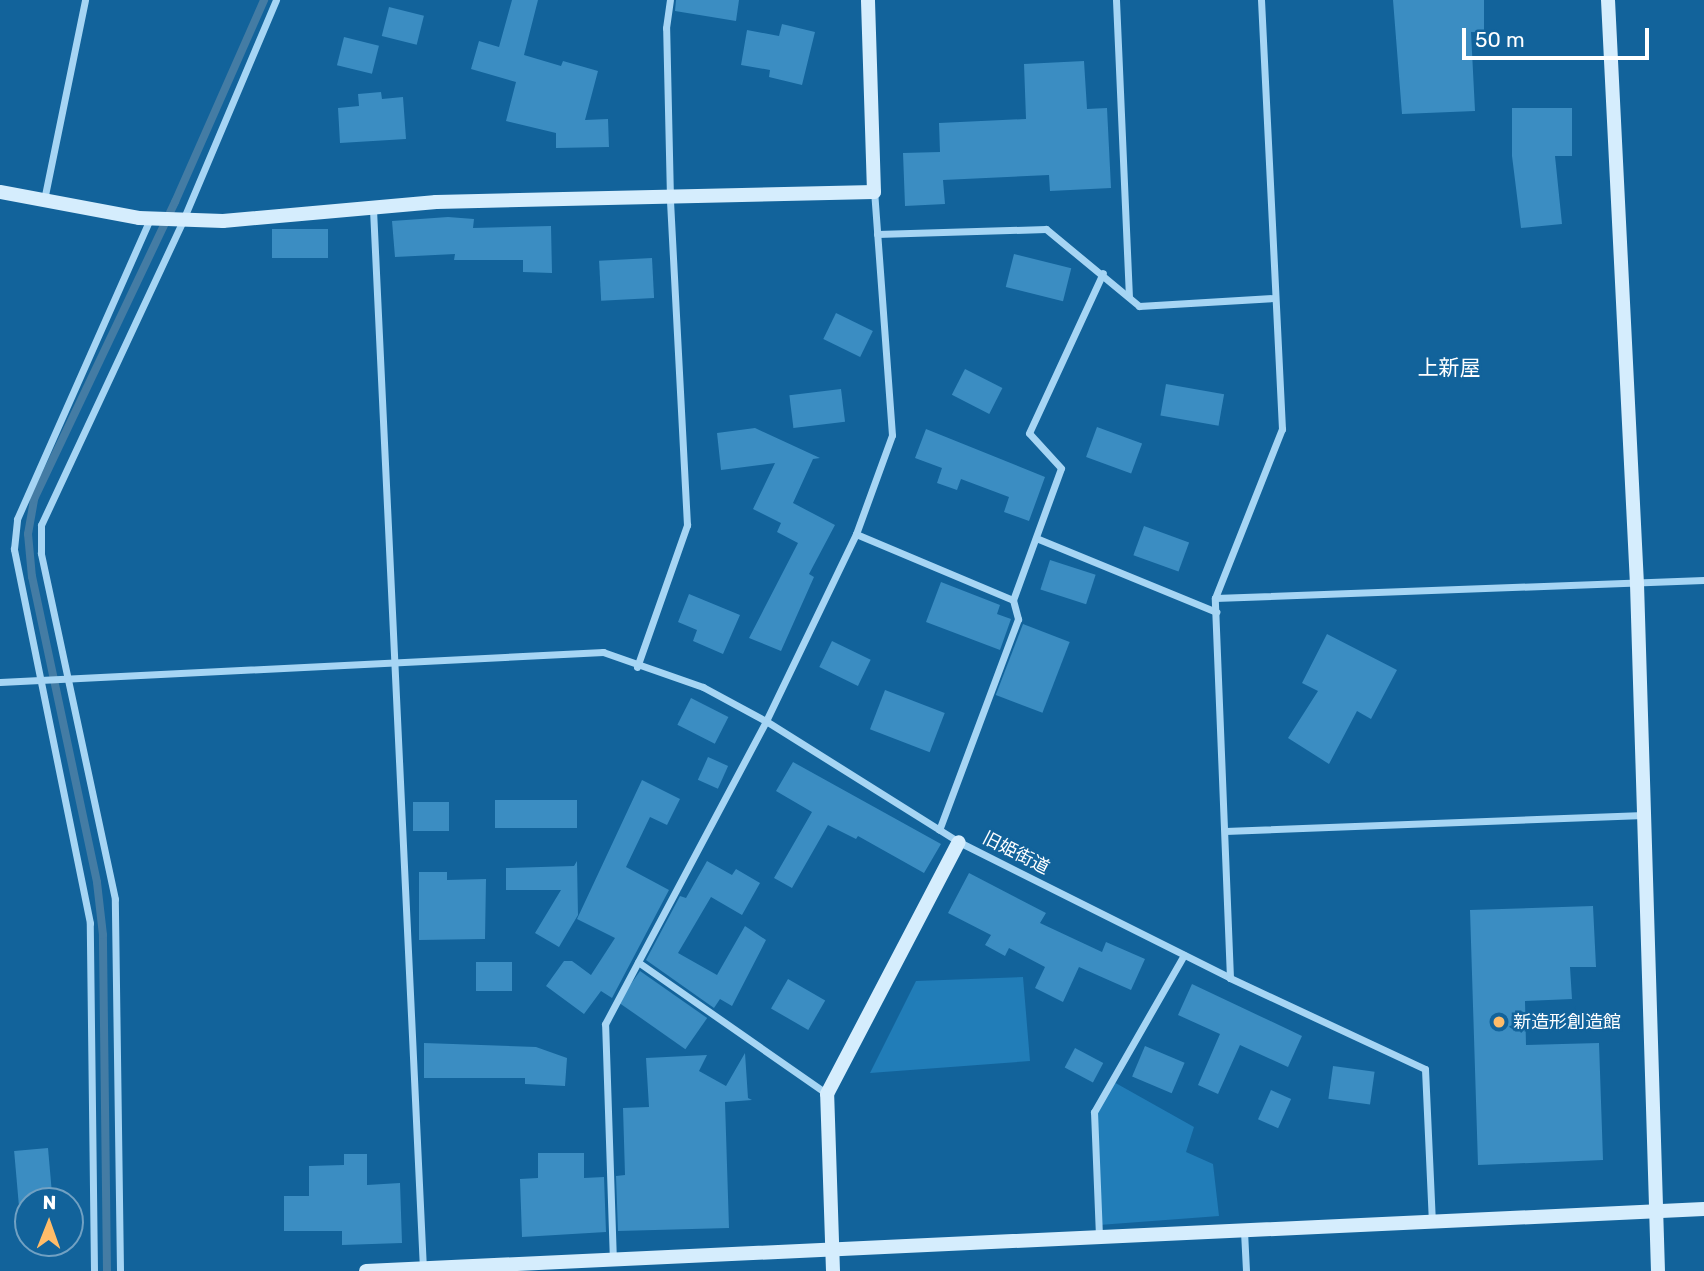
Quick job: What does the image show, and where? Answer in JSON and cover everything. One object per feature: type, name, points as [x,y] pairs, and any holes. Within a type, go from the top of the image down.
[{"type":"street","points":[[44,201],[85,0]]},
{"type":"street","points":[[120,1271],[116,899],[66,679],[41,553],[41,526],[183,220],[276,0]]},
{"type":"street","points":[[637,667],[687,525],[670,198],[666,29],[670,0]]},
{"type":"street","points":[[613,1262],[605,1024],[766,721],[856,534],[892,435],[874,192],[868,0]]},
{"type":"street","points":[[1116,0],[1129,297]]},
{"type":"street","points":[[1230,978],[1215,598],[1282,429],[1261,0]]},
{"type":"street","points":[[1608,0],[1637,584],[1658,1271]]},
{"type":"street","points":[[0,192],[150,219],[223,222],[373,209],[580,197],[670,198],[874,192]]},
{"type":"street","points":[[373,209],[423,1270]]},
{"type":"street","points":[[94,1271],[90,923],[14,549],[17,519],[150,219]]},
{"type":"street","points":[[877,234],[1046,229],[1103,273],[1139,306],[1275,298]]},
{"type":"street","points":[[939,830],[1018,619],[1013,600],[1061,468],[1029,433],[1103,273]]},
{"type":"street","points":[[856,534],[1013,600]]},
{"type":"street","points":[[1036,538],[1216,612]]},
{"type":"street","points":[[1215,598],[1704,580]]},
{"type":"street","name":"旧姫街道","points":[[393,660],[603,652],[637,667],[704,687],[766,721],[960,842],[1230,978],[1425,1069],[1432,1223]]},
{"type":"street","points":[[0,682],[393,660]]},
{"type":"street","points":[[1225,831],[1644,815]]},
{"type":"street","points":[[833,1271],[827,1094],[960,842]]},
{"type":"street","points":[[1099,1236],[1094,1112],[1184,955]]},
{"type":"street","points":[[638,962],[827,1094]]},
{"type":"street","points":[[366,1271],[613,1262],[1099,1236],[1704,1209]]},
{"type":"street","points":[[1244,1231],[1246,1271]]},
{"type":"shaded area","points":[[1023,977],[1030,1061],[870,1073],[916,981]]},
{"type":"shaded area","points":[[1112,1081],[1194,1127],[1186,1152],[1213,1164],[1219,1216],[1099,1225],[1094,1112]]},
{"type":"building","points":[[512,0],[538,0],[524,55],[561,66],[563,61],[598,71],[585,120],[608,119],[609,147],[556,148],[556,133],[506,121],[516,82],[471,69],[479,41],[499,47]]},
{"type":"building","points":[[676,0],[739,0],[736,21],[675,11]]},
{"type":"building","points":[[1393,0],[1484,0],[1484,32],[1471,32],[1475,111],[1402,114]]},
{"type":"building","points":[[389,7],[424,16],[417,45],[382,36]]},
{"type":"building","points":[[782,24],[815,32],[802,85],[769,77],[770,70],[741,65],[747,30],[779,36]]},
{"type":"building","points":[[344,37],[379,46],[372,74],[337,65]]},
{"type":"building","points":[[1084,61],[1087,109],[1107,108],[1111,188],[1050,191],[1049,175],[943,180],[945,204],[905,206],[903,153],[940,152],[939,123],[1026,119],[1024,64]]},
{"type":"building","points":[[381,92],[382,99],[403,97],[406,139],[340,143],[338,108],[359,106],[358,94]]},
{"type":"building","points":[[1512,108],[1572,108],[1572,156],[1555,156],[1562,224],[1521,228],[1512,156]]},
{"type":"building","points":[[448,217],[474,219],[473,228],[551,226],[552,273],[523,272],[523,260],[454,260],[455,254],[395,257],[392,221]]},
{"type":"building","points":[[272,229],[328,229],[328,258],[272,258]]},
{"type":"building","points":[[1014,254],[1071,268],[1063,301],[1006,287]]},
{"type":"building","points":[[652,258],[654,298],[601,301],[599,261]]},
{"type":"building","points":[[836,313],[873,331],[860,357],[823,339]]},
{"type":"building","points":[[965,369],[1002,388],[989,414],[952,395]]},
{"type":"building","points":[[1166,384],[1224,394],[1219,426],[1160,416]]},
{"type":"building","points":[[841,389],[845,422],[793,428],[789,395]]},
{"type":"building","points":[[1097,427],[1142,443],[1131,473],[1086,457]]},
{"type":"building","points":[[755,428],[820,458],[813,459],[793,503],[835,525],[809,574],[814,577],[781,651],[749,638],[798,543],[777,532],[781,523],[753,509],[775,463],[721,470],[717,433]]},
{"type":"building","points":[[926,429],[1045,477],[1029,521],[1004,512],[1009,497],[961,479],[957,490],[937,483],[942,468],[915,458]]},
{"type":"building","points":[[1144,526],[1189,542],[1179,572],[1133,555]]},
{"type":"building","points":[[1050,560],[1096,575],[1086,604],[1040,589]]},
{"type":"building","points":[[941,582],[1000,605],[997,614],[1011,619],[1000,650],[926,622]]},
{"type":"building","points":[[689,594],[740,615],[723,654],[693,641],[697,630],[678,622]]},
{"type":"building","points":[[1023,624],[1070,642],[1042,713],[996,695]]},
{"type":"building","points":[[1327,634],[1397,670],[1371,719],[1357,711],[1329,764],[1288,738],[1318,691],[1302,683]]},
{"type":"building","points":[[832,641],[871,660],[858,686],[819,667]]},
{"type":"building","points":[[885,690],[945,713],[930,752],[870,729]]},
{"type":"building","points":[[691,698],[728,717],[715,744],[677,725]]},
{"type":"building","points":[[708,757],[728,766],[718,789],[698,780]]},
{"type":"building","points":[[793,762],[941,844],[924,873],[858,836],[856,839],[828,825],[792,888],[774,878],[812,812],[776,791]]},
{"type":"building","points":[[642,780],[680,799],[667,825],[650,817],[626,867],[669,890],[612,998],[601,991],[584,1014],[546,986],[564,961],[572,961],[591,975],[615,938],[577,919]]},
{"type":"building","points":[[495,800],[577,800],[577,828],[495,828]]},
{"type":"building","points":[[413,802],[449,802],[449,831],[413,831]]},
{"type":"building","points":[[577,861],[578,915],[559,947],[535,933],[561,890],[506,890],[506,868],[574,866]]},
{"type":"building","points":[[707,861],[732,875],[736,869],[760,883],[742,915],[711,897],[678,953],[717,975],[745,926],[766,940],[732,1006],[720,999],[714,1008],[646,960],[680,896],[686,898]]},
{"type":"building","points":[[419,872],[447,872],[447,880],[486,879],[485,939],[419,940]]},
{"type":"building","points":[[969,873],[1046,913],[1040,923],[1102,952],[1106,942],[1145,959],[1131,990],[1079,967],[1063,1002],[1035,988],[1045,967],[1009,948],[1005,956],[985,945],[991,935],[948,913]]},
{"type":"building","name":"新造形創造館","points":[[1593,906],[1596,967],[1570,967],[1572,999],[1525,1001],[1526,1045],[1599,1043],[1603,1160],[1478,1165],[1470,910]]},
{"type":"building","points":[[476,962],[512,962],[512,991],[476,991]]},
{"type":"building","points":[[640,971],[707,1018],[685,1049],[618,1002]]},
{"type":"building","points":[[788,979],[825,1000],[808,1030],[771,1008]]},
{"type":"building","points":[[1192,984],[1302,1036],[1288,1067],[1240,1045],[1218,1094],[1198,1085],[1220,1034],[1178,1015]]},
{"type":"building","points":[[424,1043],[536,1047],[567,1058],[565,1086],[525,1084],[525,1078],[424,1078]]},
{"type":"building","points":[[1145,1046],[1185,1063],[1172,1093],[1132,1076]]},
{"type":"building","points":[[1075,1048],[1103,1063],[1093,1082],[1065,1067]]},
{"type":"building","points":[[745,1053],[748,1098],[752,1100],[725,1102],[729,1228],[618,1231],[616,1176],[625,1175],[623,1108],[649,1107],[646,1058],[707,1055],[699,1071],[726,1086]]},
{"type":"building","points":[[1333,1066],[1375,1072],[1370,1105],[1328,1099]]},
{"type":"building","points":[[1271,1090],[1291,1099],[1278,1128],[1258,1119]]},
{"type":"building","points":[[48,1148],[51,1187],[17,1187],[14,1151]]},
{"type":"building","points":[[538,1153],[584,1153],[584,1178],[604,1177],[606,1232],[522,1237],[520,1179],[538,1178]]},
{"type":"building","points":[[344,1154],[367,1154],[367,1185],[400,1183],[402,1243],[342,1245],[342,1231],[284,1231],[284,1196],[309,1196],[309,1166],[344,1165]]},
{"type":"waterway","points":[[107,1271],[103,935],[97,882],[32,577],[28,534],[34,499],[175,202],[264,0]]},
{"type":"place","name":"新造形創造館","points":[[1499,1022]]},
{"type":"district","name":"上新屋","points":[[1449,368]]}]
